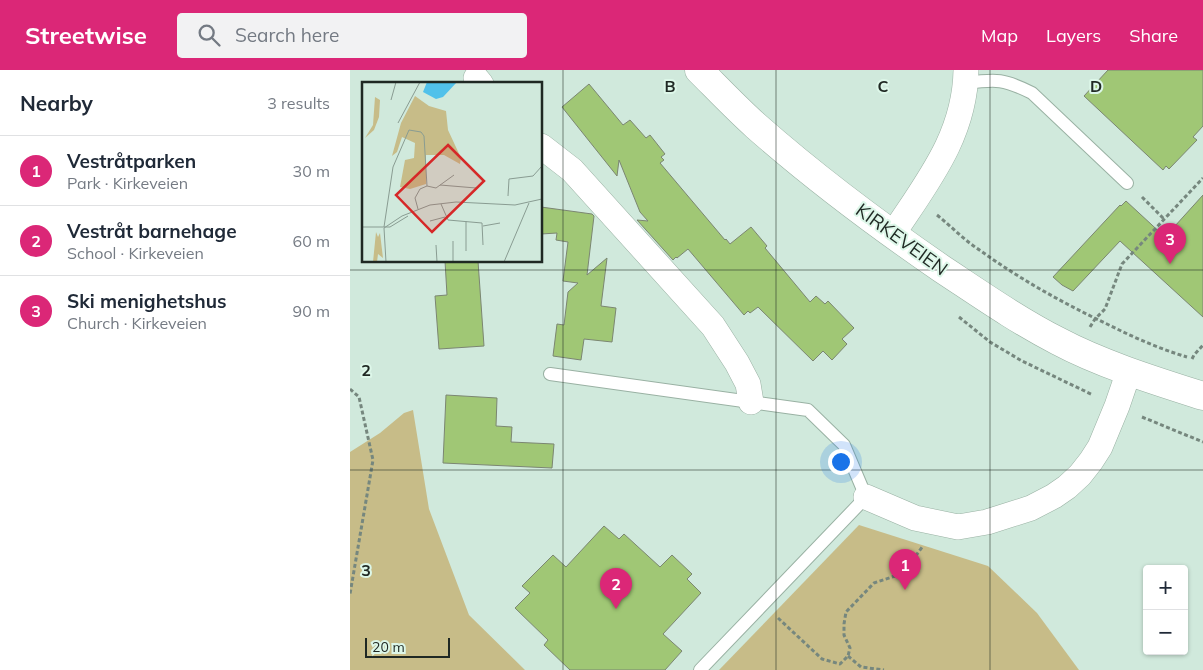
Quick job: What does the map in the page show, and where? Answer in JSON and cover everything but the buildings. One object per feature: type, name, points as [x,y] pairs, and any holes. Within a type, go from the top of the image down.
[{"type":"main road","name":"KIRKEVEIEN","points":[[700,70],[755,124],[838,193],[999,308],[1077,351],[1203,396]]},
{"type":"street","points":[[893,234],[931,178],[950,144],[963,105],[966,77]]},
{"type":"street","points":[[542,147],[572,170],[713,326],[748,384],[751,402]]},
{"type":"street","points":[[866,497],[914,518],[958,527],[987,522],[1031,508],[1067,487],[1091,461],[1100,447],[1129,371]]},
{"type":"lane","points":[[966,77],[1005,81],[1032,94],[1127,183]]},
{"type":"lane","points":[[550,374],[808,410],[844,444],[866,497],[700,670]]},
{"type":"path","points":[[1087,332],[1095,319],[1105,309],[1122,264],[1203,178]]},
{"type":"path","points":[[1127,183],[1164,219]]},
{"type":"path","points":[[936,214],[979,250],[1014,273],[1095,319],[1153,345],[1187,357]]},
{"type":"path","points":[[990,342],[1022,361],[1095,396]]},
{"type":"path","points":[[1192,359],[1203,344]]},
{"type":"path","points":[[350,389],[359,397],[373,460],[350,594]]},
{"type":"path","points":[[1136,415],[1203,442]]},
{"type":"path","points":[[763,604],[822,659],[840,664],[848,656],[850,648],[844,635],[846,612],[874,584],[898,575],[927,541],[933,522]]},
{"type":"path","points":[[848,656],[861,667],[884,670]]},
{"type":"shaded area","points":[[413,410],[429,509],[469,615],[525,670],[350,670],[350,452],[380,433],[404,413]]},
{"type":"shaded area","points":[[859,525],[988,566],[1037,613],[1079,670],[719,670]]},
{"type":"place","name":"Ski menighetshus","points":[[1170,264]]},
{"type":"place","name":"Vestråtparken","points":[[905,590]]},
{"type":"place","name":"Vestråt barnehage","points":[[616,609]]}]
